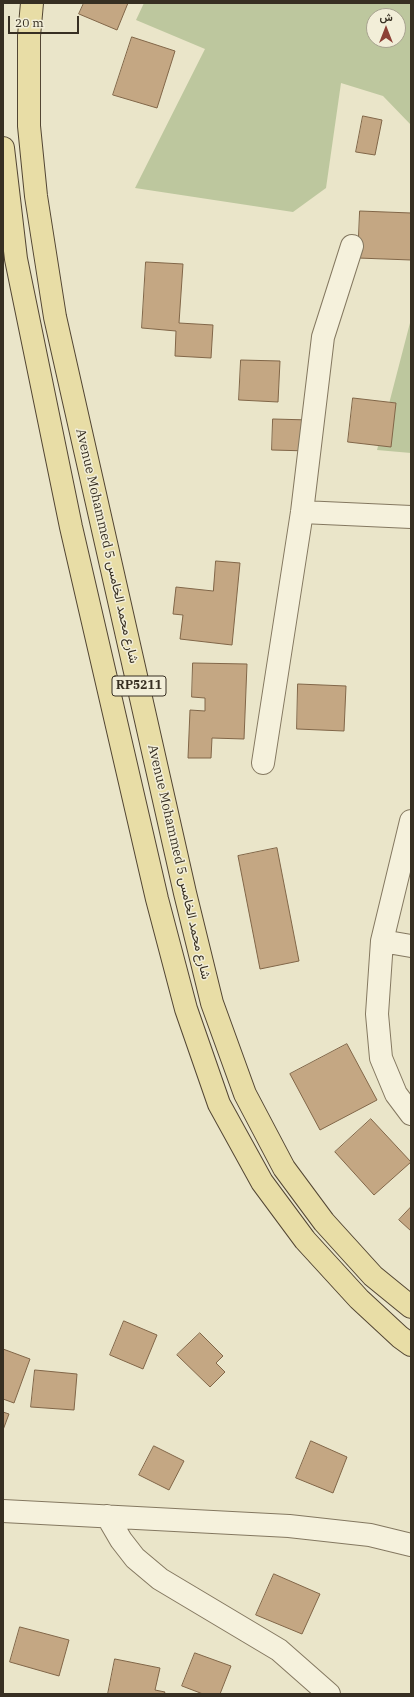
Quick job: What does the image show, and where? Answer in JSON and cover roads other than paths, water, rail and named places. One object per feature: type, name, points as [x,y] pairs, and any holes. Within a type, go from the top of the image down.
[{"type":"main road","name":"Avenue Mohammed 5 شارع محمد الخامس","points":[[32,3],[29,36],[29,126],[36,196],[55,317],[185,893],[212,1003],[245,1094],[284,1168],[329,1228],[373,1276],[411,1307]]},
{"type":"main road","name":"Avenue Mohammed 5 شارع محمد الخامس","points":[[3,148],[16,259],[71,526],[157,900],[186,1009],[219,1104],[262,1182],[305,1240],[344,1283],[388,1326],[411,1345]]},
{"type":"street","points":[[263,763],[302,512],[324,337],[352,246]]},
{"type":"street","points":[[302,512],[411,517]]},
{"type":"street","points":[[411,821],[382,941],[377,1014],[381,1058],[396,1094],[411,1114]]},
{"type":"street","points":[[382,941],[411,946]]},
{"type":"street","points":[[3,1511],[289,1526],[370,1536],[411,1545]]},
{"type":"street","points":[[107,1516],[121,1540],[135,1558],[160,1579],[279,1650],[329,1694]]}]
